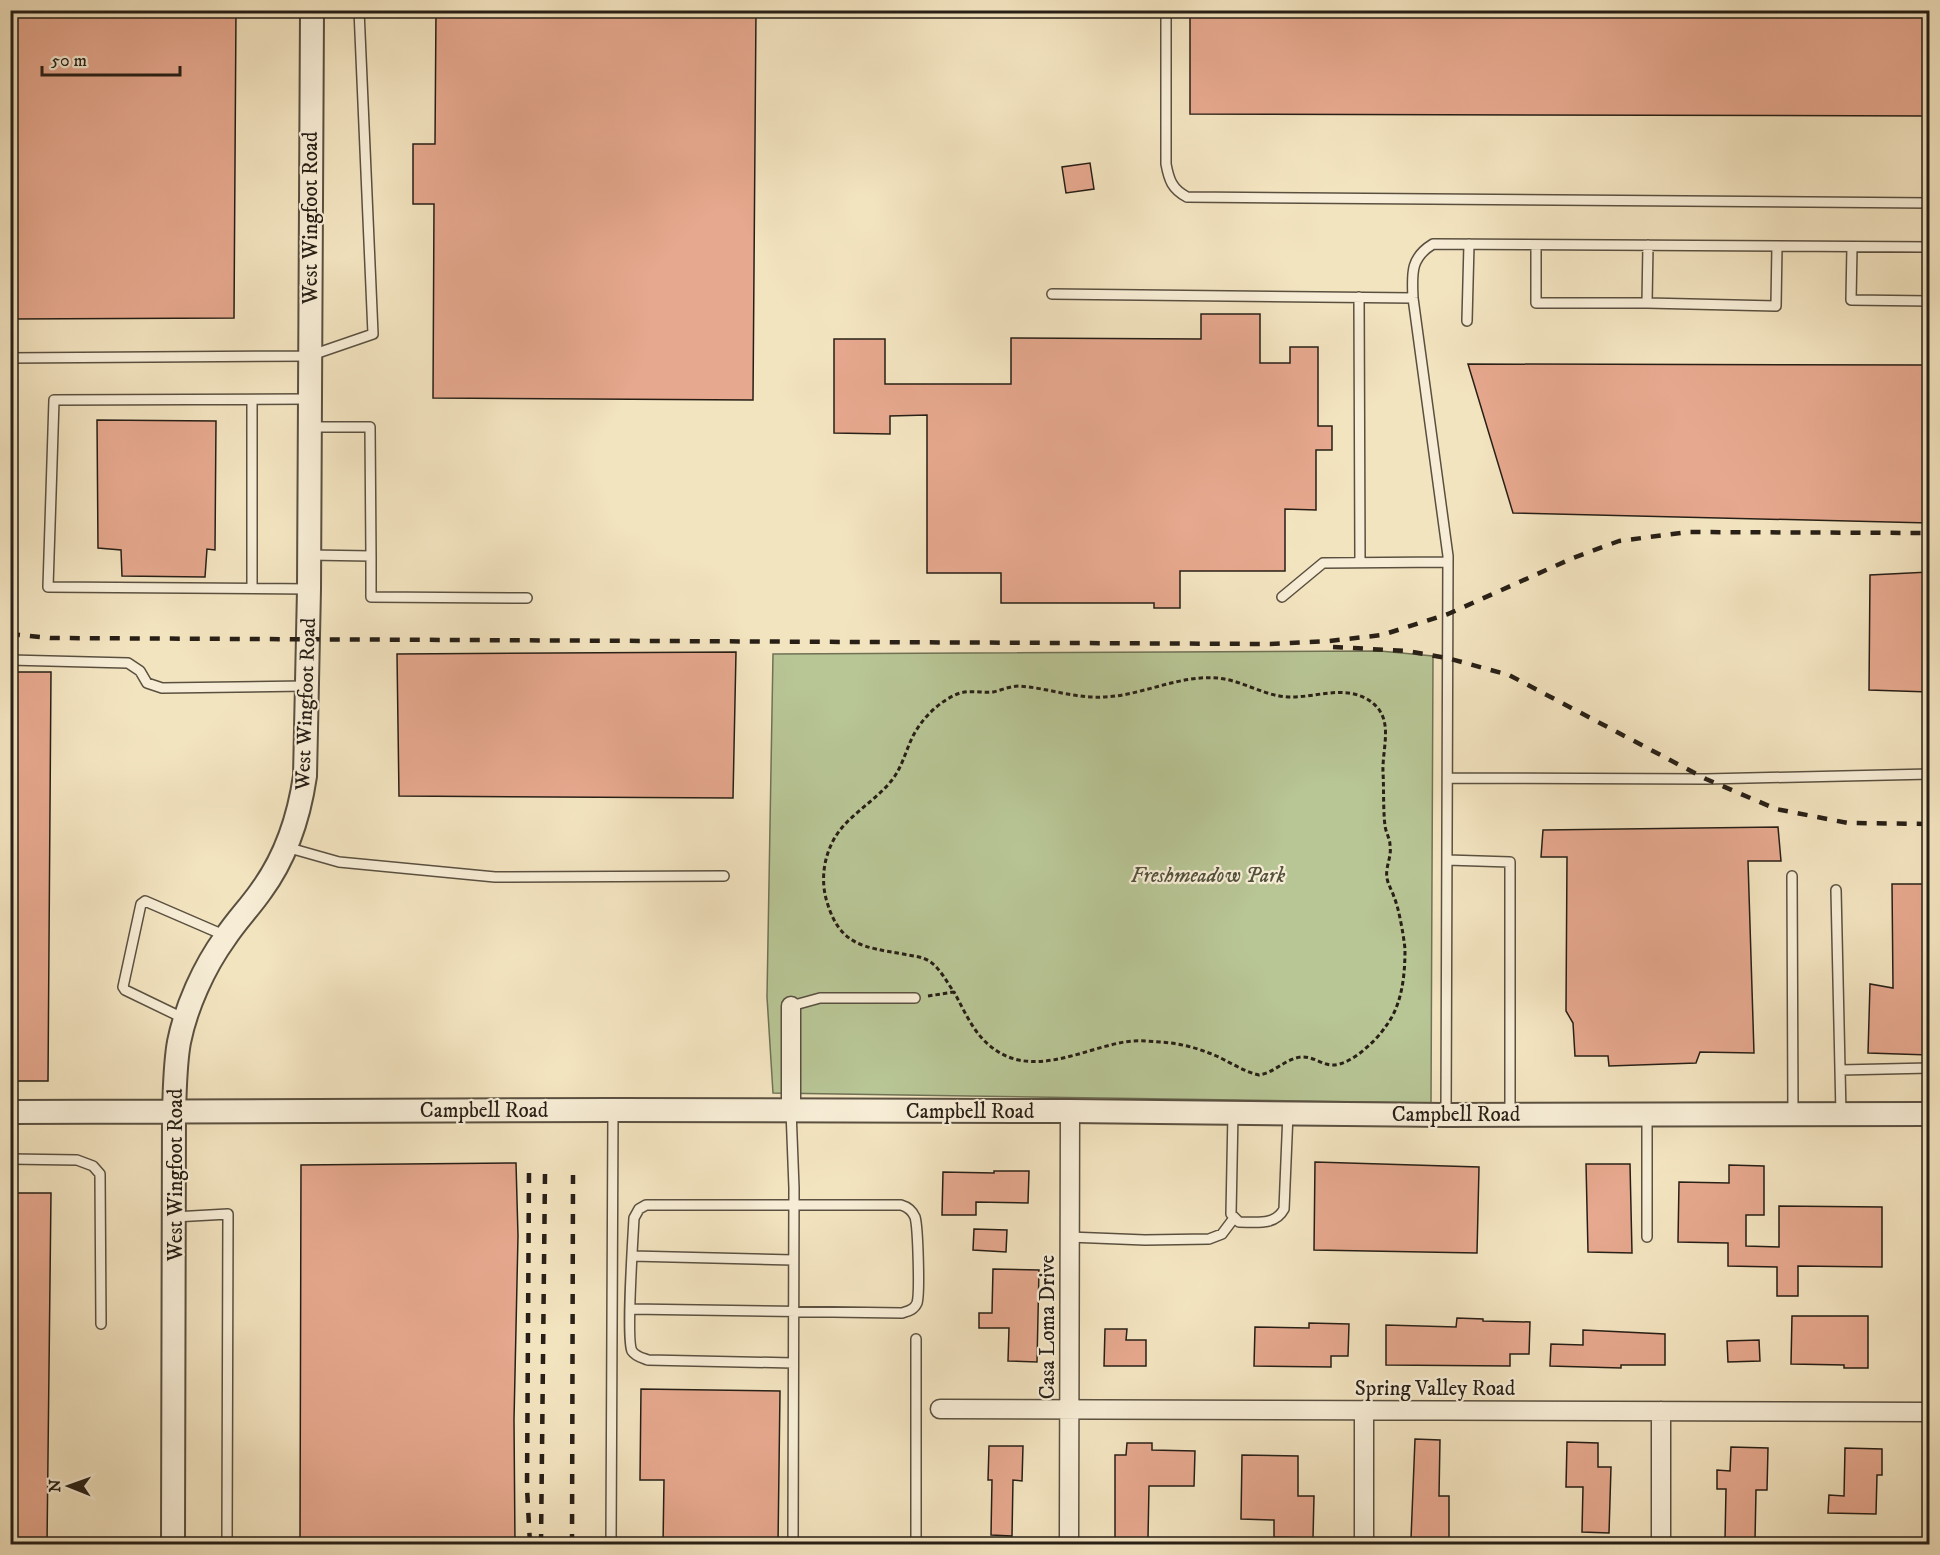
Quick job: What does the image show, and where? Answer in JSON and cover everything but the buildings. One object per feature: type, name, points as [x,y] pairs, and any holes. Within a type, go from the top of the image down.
[{"type":"street","name":"West Wingfoot Road","points":[[173,1545],[174,1110],[179,1041],[185,1018],[206,971],[226,936],[262,890],[286,847],[295,824],[302,794],[306,749],[309,589],[312,10]]},
{"type":"street","points":[[791,1006],[791,1110]]},
{"type":"street","name":"Campbell Road","points":[[10,1112],[791,1110],[1446,1115],[1929,1114]]},
{"type":"street","name":"Casa Loma Drive","points":[[1069,1545],[1070,1111]]},
{"type":"street","name":"Spring Valley Road","points":[[940,1409],[1929,1412]]},
{"type":"street","points":[[1364,1410],[1364,1545]]},
{"type":"street","points":[[1660,1545],[1661,1411]]},
{"type":"lane","points":[[10,358],[309,356],[373,334],[359,10]]},
{"type":"lane","points":[[1166,10],[1166,164],[1170,182],[1176,191],[1187,197],[1929,203]]},
{"type":"lane","points":[[1446,1115],[1448,562],[1413,298],[1412,275],[1422,251],[1433,244],[1929,247]]},
{"type":"lane","points":[[1467,321],[1469,244]]},
{"type":"lane","points":[[1536,245],[1536,303],[1776,306],[1777,246]]},
{"type":"lane","points":[[1647,303],[1648,245]]},
{"type":"lane","points":[[1852,247],[1851,300],[1929,301]]},
{"type":"lane","points":[[1052,294],[1413,298]]},
{"type":"lane","points":[[1359,297],[1360,562]]},
{"type":"lane","points":[[309,399],[54,400],[48,587],[309,589]]},
{"type":"lane","points":[[252,400],[252,588]]},
{"type":"lane","points":[[309,427],[370,427],[371,597],[527,598]]},
{"type":"lane","points":[[309,555],[371,556]]},
{"type":"lane","points":[[1282,597],[1323,563],[1448,562]]},
{"type":"lane","points":[[10,660],[128,663],[140,671],[147,683],[162,688],[307,686]]},
{"type":"lane","points":[[1448,778],[1706,780],[1929,774]]},
{"type":"lane","points":[[286,847],[339,862],[495,877],[724,876]]},
{"type":"lane","points":[[1447,860],[1510,862],[1510,1115]]},
{"type":"lane","points":[[1792,876],[1793,1114]]},
{"type":"lane","points":[[1836,890],[1841,1114]]},
{"type":"lane","points":[[185,1018],[123,987],[141,904],[146,901],[226,936]]},
{"type":"lane","points":[[791,1006],[820,998],[915,998]]},
{"type":"lane","points":[[1840,1070],[1929,1068]]},
{"type":"lane","points":[[611,1545],[613,1110]]},
{"type":"lane","points":[[791,1110],[794,1206],[793,1545]]},
{"type":"lane","points":[[1233,1113],[1231,1214],[1239,1222],[1274,1220],[1284,1209],[1288,1113]]},
{"type":"lane","points":[[1647,1114],[1647,1237]]},
{"type":"lane","points":[[10,1159],[77,1160],[93,1166],[100,1174],[101,1324]]},
{"type":"lane","points":[[631,1309],[902,1313],[912,1310],[917,1303],[918,1290],[916,1223],[908,1207],[902,1204],[646,1205],[639,1209],[634,1218],[632,1256],[631,1309],[632,1350],[638,1356],[648,1360],[793,1363]]},
{"type":"lane","points":[[174,1217],[228,1214],[227,1545]]},
{"type":"lane","points":[[1070,1237],[1145,1240],[1209,1239],[1222,1234],[1234,1218]]},
{"type":"lane","points":[[632,1256],[793,1260]]},
{"type":"lane","points":[[916,1339],[916,1545]]},
{"type":"path","points":[[1219,678],[1284,697],[1339,691],[1355,694],[1377,705],[1383,713],[1385,828],[1390,845],[1386,873],[1387,883],[1396,900],[1405,950],[1402,987],[1400,1001],[1388,1024],[1368,1047],[1352,1058],[1333,1065],[1313,1058],[1298,1057],[1266,1074],[1259,1075],[1209,1053],[1180,1044],[1140,1041],[1125,1042],[1057,1060],[1040,1062],[1022,1060],[1008,1057],[987,1044],[954,992],[938,969],[921,957],[862,947],[851,940],[840,930],[831,914],[826,900],[823,874],[830,846],[836,834],[889,784],[904,759],[913,735],[935,709],[947,699],[969,691],[997,691],[1016,686],[1105,698],[1188,679],[1219,678]]},
{"type":"path","points":[[915,998],[954,992]]},
{"type":"green space","name":"Freshmeadow Park","points":[[1380,651],[1433,656],[1431,1103],[773,1093],[767,997],[773,654]]},
{"type":"railway","points":[[10,634],[50,638],[1270,644],[1329,641],[1382,635],[1448,614],[1573,558],[1619,541],[1688,532],[1930,533]]},
{"type":"railway","points":[[1333,647],[1407,651],[1447,658],[1509,675],[1706,779],[1776,809],[1848,823],[1930,824]]},
{"type":"railway","points":[[529,1173],[527,1488],[530,1544]]},
{"type":"railway","points":[[541,1544],[545,1173]]},
{"type":"railway","points":[[572,1544],[573,1175]]}]
